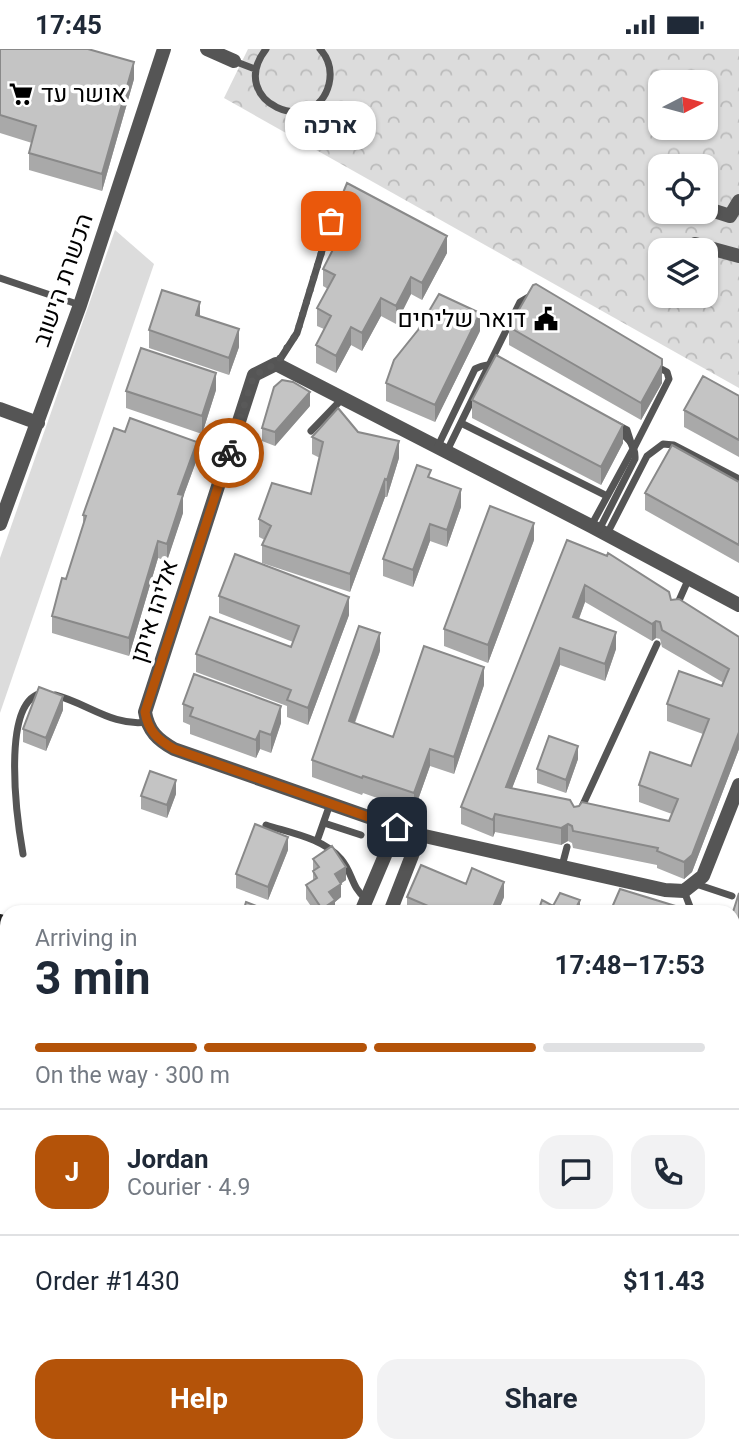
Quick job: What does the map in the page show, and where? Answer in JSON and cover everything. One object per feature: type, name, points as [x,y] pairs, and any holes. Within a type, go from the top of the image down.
[{"type":"street","name":"הכשרת הישוב","points":[[0,524],[80,305],[164,49]]},
{"type":"street","points":[[207,49],[233,61]]},
{"type":"street","points":[[718,212],[730,216],[739,201]]},
{"type":"street","points":[[718,250],[739,256]]},
{"type":"street","points":[[276,364],[739,605]]},
{"type":"street","name":"אליהו איתן","points":[[147,722],[145,712],[254,375],[276,364]]},
{"type":"street","points":[[0,409],[38,423]]},
{"type":"street","points":[[147,722],[161,741],[174,749],[420,835],[665,890],[690,887],[703,876],[735,809],[739,785]]},
{"type":"street","points":[[363,905],[397,827]]},
{"type":"street","points":[[393,905],[420,835]]},
{"type":"lane","points":[[266,49],[255,69],[260,93],[267,103],[289,113],[313,107],[322,99],[328,88],[331,76],[329,64],[320,49]]},
{"type":"lane","points":[[233,61],[255,69]]},
{"type":"lane","points":[[276,364],[297,333],[338,198]]},
{"type":"lane","points":[[0,278],[80,305]]},
{"type":"lane","points":[[442,450],[461,423],[520,302],[530,295],[538,295]]},
{"type":"lane","points":[[599,530],[607,496],[669,379],[667,372],[644,358]]},
{"type":"lane","points":[[442,450],[475,369],[482,365],[492,365],[508,370],[498,361],[491,361]]},
{"type":"lane","points":[[311,431],[342,398]]},
{"type":"lane","points":[[599,530],[635,459],[635,452],[624,435],[602,420],[627,430],[633,449]]},
{"type":"lane","points":[[461,423],[607,496]]},
{"type":"lane","points":[[599,530],[647,456],[663,444],[674,445],[739,479]]},
{"type":"lane","points":[[674,612],[689,578]]},
{"type":"lane","points":[[576,818],[657,644]]},
{"type":"lane","points":[[23,854],[11,780],[11,745],[20,712],[27,699],[33,695],[47,693],[71,699],[105,717],[135,724],[147,722]]},
{"type":"lane","points":[[317,841],[330,804]]},
{"type":"lane","points":[[324,823],[361,835]]},
{"type":"lane","points":[[267,825],[317,841],[340,857],[351,874],[355,891],[362,905]]},
{"type":"lane","points":[[562,867],[567,847]]},
{"type":"lane","points":[[691,905],[690,887],[732,896]]},
{"type":"green space","points":[[248,49],[739,49],[739,388],[224,98]]},
{"type":"green space","points":[[115,230],[154,264],[0,713],[0,558]]},
{"type":"building","points":[[0,49],[88,49],[134,62],[102,174],[29,153],[36,126],[0,115]]},
{"type":"building","points":[[347,183],[447,236],[422,283],[411,277],[396,306],[381,298],[362,333],[351,327],[336,356],[316,345],[331,316],[317,308],[335,275],[323,269],[347,222],[334,215]]},
{"type":"building","points":[[536,284],[662,359],[662,365],[641,403],[509,327]]},
{"type":"building","points":[[162,290],[200,302],[196,315],[239,329],[229,358],[149,330]]},
{"type":"building","points":[[439,294],[480,313],[435,405],[386,383],[394,360],[418,330]]},
{"type":"building","points":[[141,348],[216,373],[202,416],[126,391]]},
{"type":"building","points":[[496,355],[623,425],[601,467],[472,400]]},
{"type":"building","points":[[703,376],[739,396],[739,440],[684,410]]},
{"type":"building","points":[[282,380],[293,382],[310,392],[275,432],[262,428],[274,387]]},
{"type":"building","points":[[338,408],[358,432],[399,441],[387,480],[385,479],[350,574],[262,545],[271,526],[259,519],[272,483],[311,494],[323,442],[312,437]]},
{"type":"building","points":[[130,418],[197,442],[178,494],[183,495],[167,544],[158,541],[129,638],[52,616],[62,578],[66,579],[86,516],[83,515],[114,428],[125,432]]},
{"type":"building","points":[[672,445],[739,482],[739,545],[645,493]]},
{"type":"building","points":[[417,465],[431,470],[428,477],[461,489],[447,530],[430,524],[413,570],[383,559]]},
{"type":"building","points":[[490,506],[534,523],[488,645],[444,629]]},
{"type":"building","points":[[567,540],[607,556],[608,553],[669,592],[671,600],[679,599],[739,637],[739,732],[692,855],[684,862],[657,851],[658,848],[573,831],[568,824],[561,828],[495,814],[493,820],[461,807]],"holes":[[[585,585],[652,624],[660,622],[662,630],[729,669],[722,686],[679,671],[667,704],[709,719],[691,766],[650,752],[639,785],[678,799],[669,821],[582,802],[574,807],[570,800],[506,787],[560,648],[605,664],[616,632],[573,617]]]},
{"type":"building","points":[[235,554],[349,597],[308,708],[287,700],[291,690],[196,654],[210,617],[291,647],[299,626],[219,596]]},
{"type":"building","points":[[359,626],[380,633],[349,721],[393,737],[424,646],[484,667],[454,757],[430,749],[414,793],[312,760]]},
{"type":"building","points":[[194,674],[281,706],[271,735],[260,731],[256,740],[190,716],[193,708],[183,704]]},
{"type":"building","points":[[39,687],[63,696],[46,738],[23,729]]},
{"type":"building","points":[[549,736],[578,746],[566,780],[537,769]]},
{"type":"building","points":[[150,771],[176,780],[167,805],[141,796]]},
{"type":"building","points":[[255,824],[288,837],[268,887],[236,874]]},
{"type":"building","points":[[332,846],[346,867],[335,874],[341,884],[329,892],[335,900],[328,905],[319,905],[306,885],[317,878],[313,871],[319,867],[313,859]]},
{"type":"building","points":[[421,865],[466,884],[472,868],[504,882],[494,905],[426,905],[407,897]]},
{"type":"building","points":[[620,889],[672,905],[613,905]]},
{"type":"building","points":[[560,893],[580,900],[578,905],[554,905]]},
{"type":"way so far","points":[[229,453],[254,375],[276,364],[297,333],[331,221]]},
{"type":"place","name":"אושר עד","points":[[21,94]]},
{"type":"place","name":"ארכה","points":[[331,221]]},
{"type":"place","name":"דואר שליחים","points":[[546,319]]},
{"type":"route","points":[[229,453],[145,712],[147,722],[161,741],[174,749],[397,827]]}]
